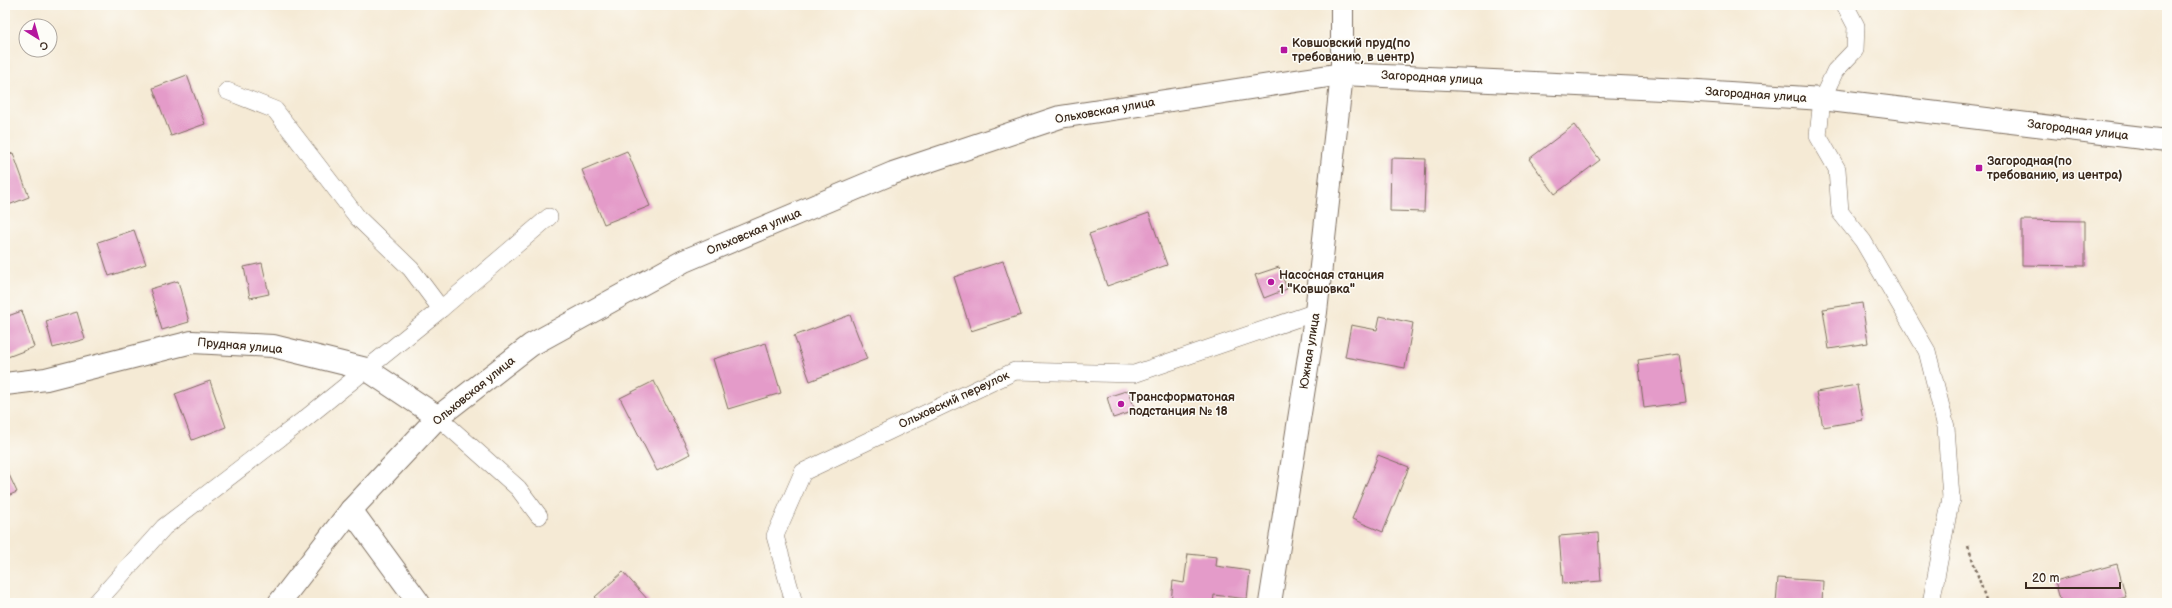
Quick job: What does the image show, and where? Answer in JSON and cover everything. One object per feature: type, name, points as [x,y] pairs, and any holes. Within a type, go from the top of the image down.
[{"type":"street","name":"Южная улица","points":[[1270,603],[1316,312],[1342,74],[1342,5]]},
{"type":"street","name":"Загородная улица","points":[[1342,74],[1683,90],[1822,99],[2167,141]]},
{"type":"street","name":"Ольховская улица","points":[[279,603],[351,510],[438,417],[531,345],[684,261],[893,173],[1060,117],[1342,74]]},
{"type":"street","name":"Прудная улица","points":[[5,384],[46,379],[192,342],[273,346],[366,369],[438,417]]},
{"type":"street","points":[[351,510],[419,603]]},
{"type":"lane","points":[[1845,5],[1856,26],[1855,50],[1834,71],[1822,99],[1818,136],[1837,169],[1840,212],[1863,241],[1927,351],[1946,427],[1952,499],[1931,603]]},
{"type":"lane","points":[[227,91],[274,110],[358,218],[411,268],[441,309]]},
{"type":"lane","points":[[96,603],[164,526],[441,309],[549,217]]},
{"type":"lane","name":"Ольховский переулок","points":[[794,603],[775,536],[804,472],[1015,371],[1134,374],[1316,312]]},
{"type":"lane","points":[[438,417],[518,488],[539,516]]},
{"type":"path","points":[[1967,544],[1987,603]]},
{"type":"building","points":[[187,75],[205,124],[171,136],[153,88]]},
{"type":"building","points":[[1574,125],[1600,160],[1555,194],[1529,159]]},
{"type":"building","points":[[627,151],[650,206],[604,224],[582,170]]},
{"type":"building","points":[[13,153],[29,197],[6,206],[5,156]]},
{"type":"building","points":[[1391,158],[1426,159],[1424,212],[1390,211]]},
{"type":"building","points":[[1149,213],[1167,265],[1107,286],[1089,234]]},
{"type":"building","points":[[2022,220],[2085,221],[2085,266],[2022,265]]},
{"type":"building","points":[[134,230],[146,264],[109,276],[98,242]]},
{"type":"building","points":[[1003,261],[1021,315],[971,331],[954,277]]},
{"type":"building","points":[[262,263],[269,294],[250,298],[244,267]]},
{"type":"building","name":"Насосная станция 1 \"Ковшовка\"","points":[[1279,267],[1287,289],[1264,298],[1255,275]]},
{"type":"building","points":[[178,281],[189,322],[162,330],[150,289]]},
{"type":"building","points":[[1862,303],[1868,343],[1829,349],[1823,309]]},
{"type":"building","points":[[22,311],[34,347],[5,358],[5,317]]},
{"type":"building","points":[[77,312],[85,339],[53,348],[46,321]]},
{"type":"building","points":[[850,315],[867,359],[810,381],[794,336]]},
{"type":"building","points":[[1380,316],[1413,323],[1405,368],[1345,357],[1351,325],[1377,330]]},
{"type":"building","points":[[766,343],[781,393],[728,409],[713,359]]},
{"type":"building","points":[[1679,354],[1686,402],[1644,408],[1638,360]]},
{"type":"building","points":[[210,381],[226,427],[192,440],[175,394]]},
{"type":"building","points":[[654,381],[690,454],[657,471],[620,398]]},
{"type":"building","points":[[1857,385],[1863,420],[1823,427],[1816,392]]},
{"type":"building","name":"Трансформатоная подстанция № 18","points":[[1129,390],[1135,411],[1113,418],[1107,397]]},
{"type":"building","points":[[1378,455],[1409,467],[1383,532],[1352,519]]},
{"type":"building","points":[[5,466],[17,492],[5,497]]},
{"type":"building","points":[[1598,533],[1601,581],[1563,584],[1559,536]]},
{"type":"building","points":[[1188,554],[1217,557],[1216,566],[1250,571],[1247,599],[1214,595],[1213,603],[1171,603],[1173,581],[1184,583]]},
{"type":"building","points":[[2117,564],[2126,597],[2104,603],[2061,603],[2055,581]]},
{"type":"building","points":[[623,572],[649,601],[647,603],[601,603],[595,597]]},
{"type":"building","points":[[1778,578],[1823,581],[1822,603],[1776,603]]},
{"type":"place","name":"Ковшовский пруд(по требованию, в центр)","points":[[1284,50]]},
{"type":"place","name":"Загородная(по требованию, из центра)","points":[[1979,168]]},
{"type":"place","name":"Насосная станция 1 \"Ковшовка\"","points":[[1271,282]]},
{"type":"place","name":"Трансформатоная подстанция № 18","points":[[1121,404]]}]
